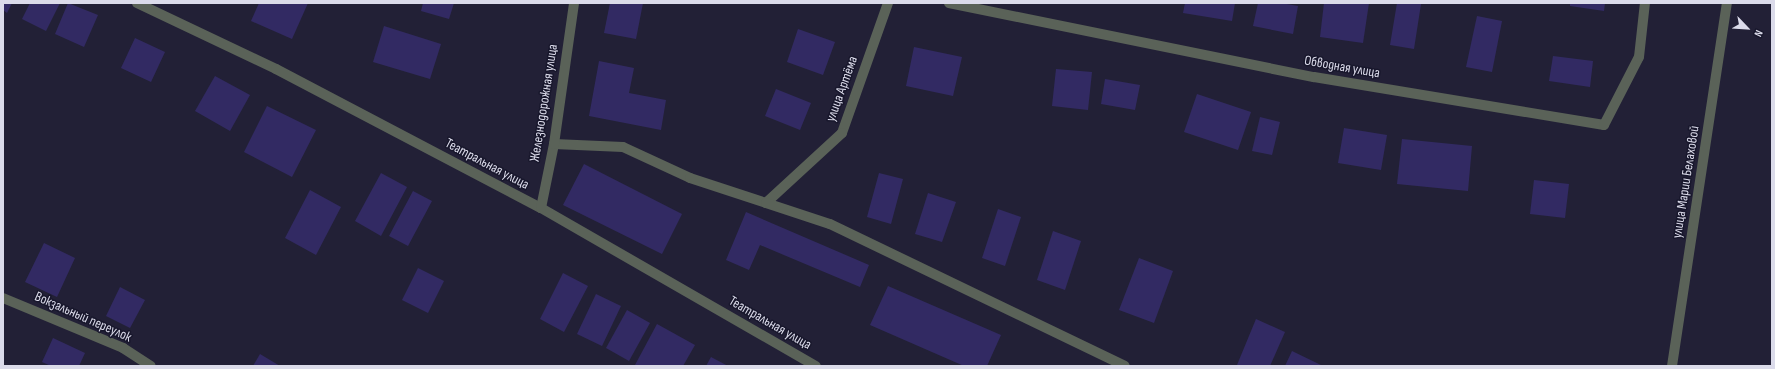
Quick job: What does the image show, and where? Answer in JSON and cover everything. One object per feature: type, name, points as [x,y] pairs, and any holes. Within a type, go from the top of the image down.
[{"type":"street","name":"Театральная улица","points":[[137,3],[276,69],[541,208],[816,366]]},
{"type":"street","name":"Железнодорожная улица","points":[[541,208],[554,144],[574,3]]},
{"type":"street","name":"улица Артёма","points":[[766,203],[842,133],[888,3]]},
{"type":"street","name":"Обводная улица","points":[[949,3],[1314,77],[1604,125],[1639,57],[1645,3]]},
{"type":"street","name":"улица Марии Белаховой","points":[[1672,366],[1727,3]]},
{"type":"street","points":[[554,144],[623,147],[690,178],[830,224],[1125,366]]},
{"type":"street","name":"Вокзальный переулок","points":[[3,298],[123,348],[151,366]]},
{"type":"building","points":[[3,3],[12,3],[7,13],[3,10]]},
{"type":"building","points":[[30,3],[60,3],[46,31],[22,19]]},
{"type":"building","points":[[68,3],[98,15],[84,47],[55,34]]},
{"type":"building","points":[[259,3],[308,3],[292,39],[251,21]]},
{"type":"building","points":[[423,3],[454,3],[449,19],[421,11]]},
{"type":"building","points":[[610,3],[643,3],[636,39],[604,33]]},
{"type":"building","points":[[1185,3],[1235,3],[1232,21],[1183,13]]},
{"type":"building","points":[[1258,3],[1281,3],[1298,6],[1293,34],[1253,26]]},
{"type":"building","points":[[1324,3],[1369,3],[1363,43],[1320,37]]},
{"type":"building","points":[[1397,3],[1421,4],[1414,49],[1390,45]]},
{"type":"building","points":[[1570,3],[1605,3],[1604,11],[1570,6]]},
{"type":"building","points":[[1477,16],[1502,21],[1492,72],[1466,67]]},
{"type":"building","points":[[384,26],[441,44],[430,79],[373,62]]},
{"type":"building","points":[[798,29],[835,42],[823,75],[787,62]]},
{"type":"building","points":[[135,38],[165,52],[151,82],[121,68]]},
{"type":"building","points":[[914,47],[962,57],[953,96],[906,86]]},
{"type":"building","points":[[1553,56],[1593,61],[1590,87],[1549,81]]},
{"type":"building","points":[[599,61],[634,68],[629,93],[666,100],[661,130],[589,116]]},
{"type":"building","points":[[1056,69],[1092,72],[1088,110],[1052,106]]},
{"type":"building","points":[[215,76],[250,95],[230,131],[195,111]]},
{"type":"building","points":[[1105,79],[1140,85],[1135,110],[1101,104]]},
{"type":"building","points":[[776,89],[811,103],[800,130],[765,116]]},
{"type":"building","points":[[1197,94],[1251,112],[1238,150],[1184,132]]},
{"type":"building","points":[[267,106],[316,130],[292,177],[244,152]]},
{"type":"building","points":[[1260,117],[1280,122],[1272,155],[1252,151]]},
{"type":"building","points":[[1344,128],[1387,135],[1381,170],[1338,163]]},
{"type":"building","points":[[1402,139],[1472,146],[1468,191],[1397,184]]},
{"type":"building","points":[[584,164],[682,214],[662,254],[563,205]]},
{"type":"building","points":[[381,173],[407,187],[381,236],[355,221]]},
{"type":"building","points":[[879,173],[903,179],[891,224],[867,217]]},
{"type":"building","points":[[1534,180],[1569,184],[1565,218],[1530,214]]},
{"type":"building","points":[[310,190],[341,207],[316,255],[285,238]]},
{"type":"building","points":[[413,191],[432,201],[408,246],[389,236]]},
{"type":"building","points":[[928,193],[956,202],[942,242],[915,234]]},
{"type":"building","points":[[998,209],[1021,217],[1005,266],[982,258]]},
{"type":"building","points":[[746,212],[869,265],[860,287],[760,245],[749,270],[726,260]]},
{"type":"building","points":[[1053,231],[1081,241],[1065,290],[1037,280]]},
{"type":"building","points":[[44,243],[75,258],[57,297],[25,282]]},
{"type":"building","points":[[1139,258],[1173,271],[1154,323],[1119,310]]},
{"type":"building","points":[[418,268],[444,281],[428,313],[402,300]]},
{"type":"building","points":[[563,273],[588,286],[564,332],[540,319]]},
{"type":"building","points":[[888,286],[1001,335],[987,366],[964,366],[870,325]]},
{"type":"building","points":[[120,287],[145,300],[130,328],[106,316]]},
{"type":"building","points":[[596,294],[621,306],[602,346],[577,334]]},
{"type":"building","points":[[627,310],[650,323],[629,361],[606,348]]},
{"type":"building","points":[[1256,319],[1285,332],[1270,366],[1239,366],[1237,365]]},
{"type":"building","points":[[657,324],[695,345],[683,366],[635,365]]},
{"type":"building","points":[[53,338],[85,353],[79,366],[51,366],[42,362]]},
{"type":"building","points":[[1292,351],[1323,366],[1285,366]]},
{"type":"building","points":[[260,354],[280,366],[253,366]]},
{"type":"building","points":[[711,357],[728,366],[706,366]]}]
